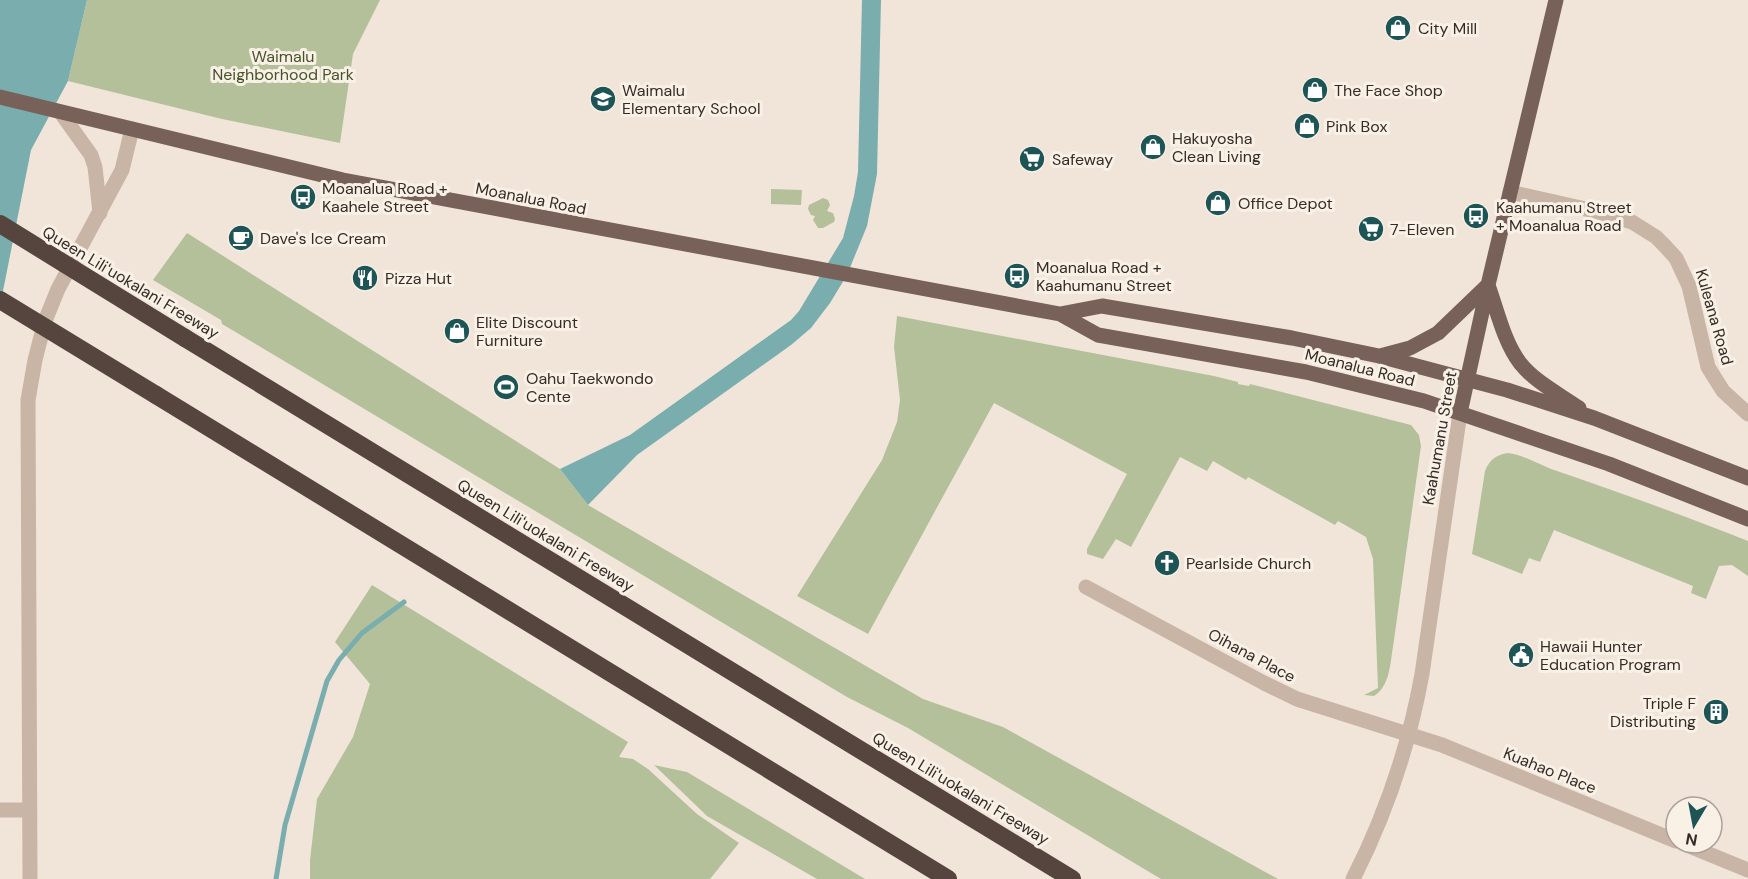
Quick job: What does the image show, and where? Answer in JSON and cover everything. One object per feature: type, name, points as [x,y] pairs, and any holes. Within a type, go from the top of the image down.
[{"type":"highway","name":"Queen Liliʻuokalani Freeway","points":[[0,224],[1072,879]]},
{"type":"highway","points":[[0,300],[948,879]]},
{"type":"main road","name":"Kaahumanu Street","points":[[1460,413],[1556,0]]},
{"type":"main road","name":"Moanalua Road","points":[[0,97],[343,180],[1059,314],[1098,335],[1306,372],[1392,393],[1460,413],[1609,464],[1748,519]]},
{"type":"main road","points":[[1379,356],[1410,348],[1438,333],[1488,285],[1509,342],[1521,363],[1536,379],[1594,418]]},
{"type":"main road","name":"Moanalua Road","points":[[1059,314],[1102,306],[1292,338],[1379,356],[1508,390],[1594,418],[1748,478]]},
{"type":"street","points":[[61,113],[91,155],[95,167],[100,213]]},
{"type":"street","points":[[30,879],[27,400],[34,360],[45,321],[58,289],[125,163],[132,129]]},
{"type":"street","name":"Kuleana Road","points":[[1510,192],[1599,212],[1632,222],[1650,232],[1664,244],[1676,258],[1689,286],[1708,367],[1723,392],[1748,414]]},
{"type":"street","name":"Kaahumanu Street","points":[[1353,879],[1380,822],[1409,735],[1422,674],[1460,413]]},
{"type":"street","name":"Oihana Place","points":[[1086,587],[1289,695],[1326,710],[1409,735]]},
{"type":"street","name":"Kuahao Place","points":[[1409,735],[1442,745],[1664,836]]},
{"type":"street","points":[[0,810],[30,810]]},
{"type":"street","points":[[1711,855],[1748,870]]},
{"type":"green space","name":"Waimalu Neighborhood Park","points":[[87,0],[380,0],[353,54],[340,143],[222,119],[68,81]]},
{"type":"green space","points":[[771,189],[802,190],[801,205],[771,204]]},
{"type":"green space","points":[[823,198],[828,200],[830,205],[827,211],[833,213],[835,219],[823,228],[818,228],[813,220],[815,216],[811,215],[808,209],[809,205]]},
{"type":"green space","points":[[187,233],[560,469],[588,505],[923,699],[1003,727],[1278,879],[1161,879],[908,728],[847,697],[222,324],[221,320],[153,280]]},
{"type":"green space","points":[[897,316],[1214,376],[1238,382],[1238,384],[1249,386],[1250,384],[1411,425],[1419,435],[1421,446],[1390,667],[1383,687],[1374,696],[1364,695],[1378,688],[1373,559],[1366,537],[1338,521],[1335,525],[1248,477],[1246,480],[1213,461],[1207,471],[1180,457],[1131,547],[1116,539],[1103,559],[1087,554],[1087,549],[1127,474],[994,403],[868,634],[797,596],[882,460],[897,422],[900,400],[894,347]]},
{"type":"green space","points":[[1508,453],[1748,541],[1748,576],[1732,565],[1719,566],[1706,599],[1691,593],[1693,586],[1554,530],[1540,562],[1529,558],[1522,574],[1472,554],[1485,471],[1494,458]]},
{"type":"green space","points":[[372,585],[628,742],[619,757],[633,759],[648,769],[697,814],[739,843],[710,879],[310,879],[317,799],[353,737],[370,684],[335,642]]},
{"type":"green space","points":[[654,765],[687,772],[865,879],[817,879],[707,816]]},
{"type":"water","points":[[0,0],[87,0],[68,81],[31,150],[0,306]]},
{"type":"water","points":[[862,0],[881,0],[877,174],[867,226],[847,275],[811,328],[791,345],[637,455],[588,505],[560,469],[630,435],[791,320],[799,311],[843,238],[858,172]]},
{"type":"waterway","points":[[276,879],[285,825],[327,681],[339,660],[362,633],[404,602]]},
{"type":"place","name":"City Mill","points":[[1398,28]]},
{"type":"place","name":"The Face Shop","points":[[1315,90]]},
{"type":"place","name":"Waimalu Elementary School","points":[[603,99]]},
{"type":"place","name":"Pink Box","points":[[1307,126]]},
{"type":"place","name":"Hakuyosha Clean Living","points":[[1153,147]]},
{"type":"place","name":"Safeway","points":[[1032,159]]},
{"type":"place","name":"Moanalua Road + Kaahele Street","points":[[303,197]]},
{"type":"place","name":"Office Depot","points":[[1218,203]]},
{"type":"place","name":"Kaahumanu Street + Moanalua Road","points":[[1476,216]]},
{"type":"place","name":"7-Eleven","points":[[1371,229]]},
{"type":"place","name":"Dave's Ice Cream","points":[[241,238]]},
{"type":"place","name":"Moanalua Road + Kaahumanu Street","points":[[1017,276]]},
{"type":"place","name":"Pizza Hut","points":[[365,278]]},
{"type":"place","name":"Elite Discount Furniture","points":[[457,331]]},
{"type":"place","name":"Oahu Taekwondo Cente","points":[[506,387]]},
{"type":"place","name":"Pearlside Church","points":[[1167,563]]},
{"type":"place","name":"Hawaii Hunter Education Program","points":[[1521,655]]},
{"type":"place","name":"Triple F Distributing","points":[[1716,712]]}]
